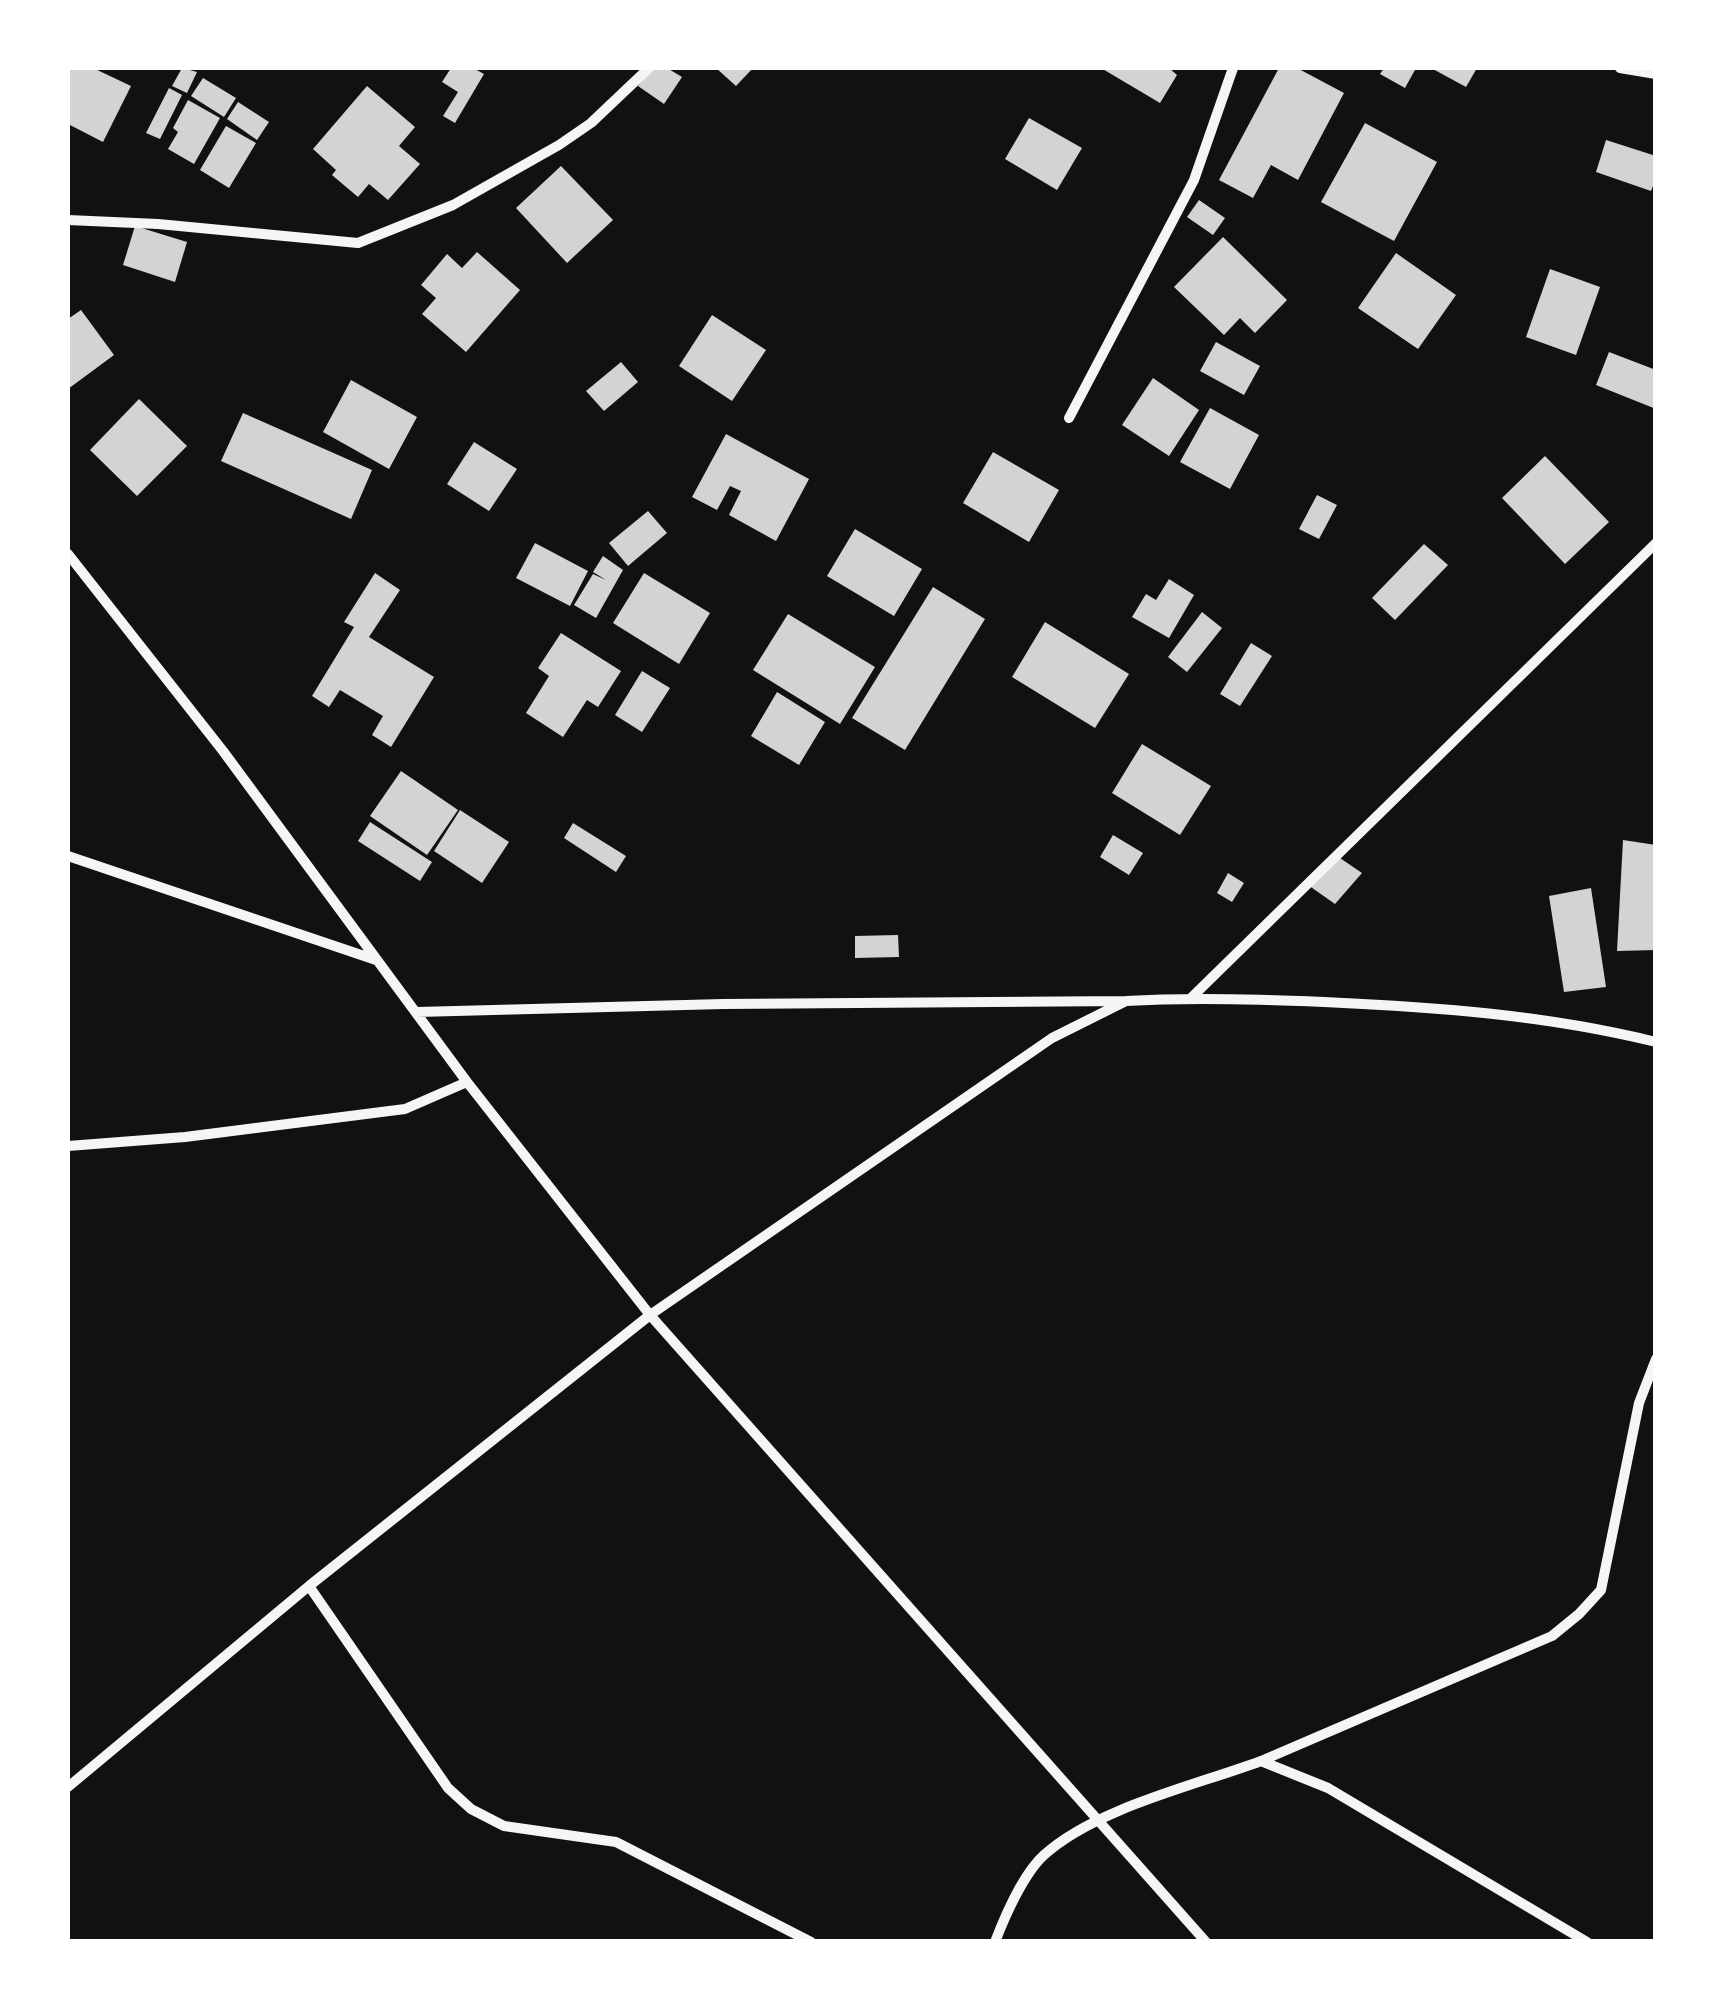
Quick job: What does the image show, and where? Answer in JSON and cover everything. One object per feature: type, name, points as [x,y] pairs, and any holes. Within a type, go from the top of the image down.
[{"type":"street","points":[[68,220],[358,242],[453,206],[560,145],[591,123],[649,68]]},
{"type":"street","points":[[1069,418],[1194,180],[1232,68]]},
{"type":"street","points":[[1620,68],[1656,74]]},
{"type":"street","points":[[1192,996],[1656,543]]},
{"type":"street","points":[[68,554],[223,751],[467,1082],[650,1315],[1206,1942]]},
{"type":"street","points":[[68,856],[377,960]]},
{"type":"street","points":[[417,1012],[723,1004],[1126,1001],[1192,996],[1428,1006],[1590,1026],[1656,1042]]},
{"type":"street","points":[[68,1787],[310,1586],[650,1315],[1052,1038],[1126,1001]]},
{"type":"street","points":[[68,1146],[185,1138],[405,1109],[467,1082]]},
{"type":"street","points":[[995,1942],[1006,1915],[1042,1857],[1096,1819],[1261,1761],[1552,1636],[1579,1614],[1601,1590],[1639,1404],[1656,1359]]},
{"type":"street","points":[[310,1586],[448,1788],[471,1810],[504,1826],[616,1842],[811,1942]]},
{"type":"street","points":[[1261,1761],[1328,1788],[1587,1942]]},
{"type":"building","points":[[68,68],[93,68],[131,86],[103,142],[68,124]]},
{"type":"building","points":[[182,68],[197,72],[187,93],[172,86]]},
{"type":"building","points":[[451,68],[473,68],[484,74],[455,123],[443,116],[458,92],[442,82]]},
{"type":"building","points":[[652,68],[667,68],[682,77],[664,104],[638,86]]},
{"type":"building","points":[[716,68],[753,68],[736,86]]},
{"type":"building","points":[[1101,68],[1169,68],[1177,75],[1160,103]]},
{"type":"building","points":[[1279,68],[1297,68],[1344,93],[1298,180],[1271,165],[1253,198],[1219,180]]},
{"type":"building","points":[[1384,68],[1416,68],[1405,88],[1380,74]]},
{"type":"building","points":[[1431,68],[1477,68],[1466,87]]},
{"type":"building","points":[[203,78],[236,98],[224,117],[191,96]]},
{"type":"building","points":[[367,86],[415,127],[399,146],[420,164],[388,200],[369,184],[358,197],[332,175],[336,170],[313,149]]},
{"type":"building","points":[[169,88],[182,95],[160,139],[146,133]]},
{"type":"building","points":[[188,100],[220,118],[194,164],[168,149],[178,132],[173,128]]},
{"type":"building","points":[[238,102],[269,122],[257,140],[227,119]]},
{"type":"building","points":[[1029,118],[1082,148],[1057,190],[1005,159]]},
{"type":"building","points":[[1365,123],[1437,162],[1394,241],[1321,202]]},
{"type":"building","points":[[226,126],[256,143],[229,188],[200,170]]},
{"type":"building","points":[[1606,140],[1656,156],[1656,178],[1651,191],[1596,172]]},
{"type":"building","points":[[561,166],[613,220],[567,263],[516,208]]},
{"type":"building","points":[[1199,200],[1225,218],[1213,235],[1187,217]]},
{"type":"building","points":[[135,226],[187,242],[175,282],[123,265]]},
{"type":"building","points":[[1223,237],[1287,300],[1255,333],[1240,318],[1224,335],[1174,287]]},
{"type":"building","points":[[477,252],[520,290],[466,352],[422,314],[436,298],[421,285],[447,254],[462,268]]},
{"type":"building","points":[[1396,253],[1456,295],[1418,349],[1358,308]]},
{"type":"building","points":[[1550,269],[1600,287],[1576,355],[1526,337]]},
{"type":"building","points":[[81,310],[114,355],[68,389],[68,319]]},
{"type":"building","points":[[712,315],[766,350],[732,401],[679,366]]},
{"type":"building","points":[[1216,342],[1260,366],[1244,395],[1200,371]]},
{"type":"building","points":[[1609,352],[1656,370],[1656,409],[1596,385]]},
{"type":"building","points":[[621,362],[638,382],[604,411],[586,391]]},
{"type":"building","points":[[1153,378],[1199,410],[1169,456],[1122,425]]},
{"type":"building","points":[[351,380],[417,417],[389,469],[323,432]]},
{"type":"building","points":[[139,399],[187,446],[137,496],[90,450]]},
{"type":"building","points":[[1210,408],[1259,435],[1230,489],[1180,462]]},
{"type":"building","points":[[243,413],[372,470],[351,519],[221,461]]},
{"type":"building","points":[[726,434],[809,479],[776,541],[729,515],[741,491],[730,486],[717,510],[692,497]]},
{"type":"building","points":[[474,442],[517,469],[489,511],[447,484]]},
{"type":"building","points":[[993,452],[1059,490],[1029,542],[963,503]]},
{"type":"building","points":[[1545,456],[1609,522],[1565,564],[1502,498]]},
{"type":"building","points":[[1317,495],[1337,505],[1319,539],[1299,529]]},
{"type":"building","points":[[648,511],[667,533],[628,566],[609,543]]},
{"type":"building","points":[[855,529],[922,569],[894,616],[827,576]]},
{"type":"building","points":[[535,543],[588,571],[570,606],[516,578]]},
{"type":"building","points":[[1424,544],[1448,565],[1395,620],[1372,598]]},
{"type":"building","points":[[603,556],[623,570],[596,618],[574,605],[593,574],[606,580],[593,572]]},
{"type":"building","points":[[375,573],[400,590],[369,637],[434,677],[391,747],[372,735],[383,716],[340,690],[329,707],[312,696],[354,627],[344,622]]},
{"type":"building","points":[[644,573],[710,613],[679,664],[613,623]]},
{"type":"building","points":[[1169,579],[1194,595],[1169,638],[1132,617],[1146,594],[1156,600]]},
{"type":"building","points":[[933,587],[985,619],[905,750],[852,718]]},
{"type":"building","points":[[1202,612],[1222,628],[1187,672],[1168,657]]},
{"type":"building","points":[[788,614],[875,667],[840,724],[753,670]]},
{"type":"building","points":[[1045,622],[1129,674],[1095,728],[1012,677]]},
{"type":"building","points":[[561,633],[621,671],[598,707],[587,700],[563,737],[526,713],[549,676],[538,668]]},
{"type":"building","points":[[1251,643],[1272,656],[1240,706],[1220,694]]},
{"type":"building","points":[[642,671],[670,688],[642,732],[615,715]]},
{"type":"building","points":[[777,692],[825,722],[799,765],[751,736]]},
{"type":"building","points":[[1142,744],[1211,786],[1180,835],[1112,793]]},
{"type":"building","points":[[401,771],[458,810],[427,855],[370,816]]},
{"type":"building","points":[[460,810],[509,842],[482,883],[434,851]]},
{"type":"building","points":[[370,822],[432,862],[420,881],[358,841]]},
{"type":"building","points":[[573,823],[626,856],[616,872],[564,838]]},
{"type":"building","points":[[1113,835],[1143,853],[1129,875],[1100,857]]},
{"type":"building","points":[[1623,840],[1656,845],[1656,950],[1617,951]]},
{"type":"building","points":[[1337,856],[1362,873],[1335,904],[1308,885]]},
{"type":"building","points":[[1228,873],[1244,883],[1232,902],[1217,893]]},
{"type":"building","points":[[1591,888],[1606,987],[1564,992],[1549,896]]},
{"type":"building","points":[[898,935],[899,957],[855,958],[855,936]]}]
